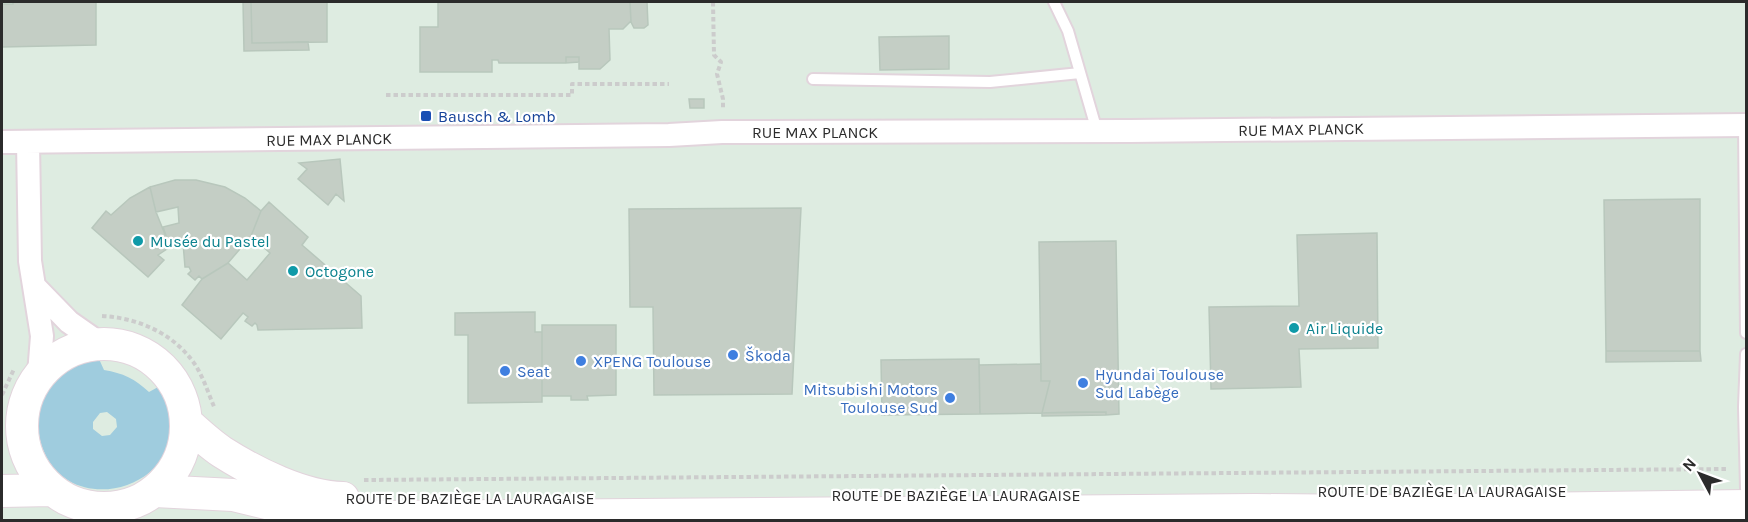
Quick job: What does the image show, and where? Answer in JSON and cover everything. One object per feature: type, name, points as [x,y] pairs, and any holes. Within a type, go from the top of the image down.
[{"type":"main road","points":[[96,329],[125,346],[149,356],[169,374],[182,397],[186,423],[183,449],[172,472],[155,491],[113,514],[70,501],[51,490],[35,473],[25,452],[11,437],[28,391],[39,374],[56,358],[76,348],[96,329]]},
{"type":"main road","name":"ROUTE DE BAZIÈGE LA LAURAGAISE","points":[[186,423],[221,451],[277,481],[330,498],[720,498],[1746,482]]},
{"type":"main road","points":[[2,491],[51,490]]},
{"type":"main road","name":"ROUTE DE BAZIÈGE LA LAURAGAISE","points":[[155,491],[233,495],[316,514],[379,517],[1256,515],[1378,511],[1554,514],[1746,506]]},
{"type":"street","name":"RUE MAX PLANCK","points":[[2,142],[669,135],[722,132],[1745,125]]},
{"type":"street","points":[[28,142],[30,261],[42,336],[39,374]]},
{"type":"street","points":[[34,286],[69,322],[96,329]]},
{"type":"lane","points":[[1054,2],[1068,31],[1097,131]]},
{"type":"lane","points":[[813,79],[990,82],[1080,73]]},
{"type":"lane","points":[[1745,125],[1746,333]]},
{"type":"lane","points":[[1746,354],[1744,407],[1746,482]]},
{"type":"path","points":[[713,2],[714,55],[721,62],[717,74],[723,99],[722,132]]},
{"type":"path","points":[[386,95],[572,95],[572,84],[669,84]]},
{"type":"path","points":[[96,329],[122,317],[163,334],[182,349],[197,368],[216,412]]},
{"type":"path","points":[[363,480],[1746,482]]},
{"type":"shaded area","points":[[99,359],[104,370],[128,377],[149,392],[160,386],[169,407],[171,434],[163,456],[148,474],[127,485],[104,489],[81,486],[60,475],[45,454],[40,441],[39,414],[52,384],[73,367]],"holes":[[[107,412],[116,419],[117,427],[110,435],[102,436],[93,429],[93,422],[100,413]]]},
{"type":"building","points":[[13,2],[96,2],[96,45],[2,47],[2,4],[13,4]]},
{"type":"building","points":[[243,2],[251,2],[252,43],[308,42],[309,50],[244,51]]},
{"type":"building","points":[[251,2],[327,2],[327,42],[252,43]]},
{"type":"building","points":[[438,2],[630,2],[631,21],[623,29],[609,29],[610,60],[600,69],[579,69],[579,57],[566,57],[566,63],[499,63],[498,60],[492,60],[492,72],[420,72],[420,27],[438,27]]},
{"type":"building","points":[[630,2],[647,2],[648,25],[644,28],[634,28],[631,22]]},
{"type":"building","points":[[949,36],[949,69],[880,70],[879,37]]},
{"type":"building","points":[[566,57],[579,57],[579,62],[566,63]]},
{"type":"building","points":[[689,99],[704,99],[704,108],[690,108]]},
{"type":"building","points":[[340,159],[344,201],[336,194],[328,205],[298,179],[307,169],[299,163]]},
{"type":"building","points":[[175,180],[196,180],[225,187],[245,198],[261,211],[251,236],[228,263],[202,279],[199,276],[195,280],[188,274],[191,271],[189,267],[185,267],[183,243],[170,247],[163,227],[179,223],[178,207],[156,212],[150,187]]},
{"type":"building","points":[[150,187],[156,212],[170,247],[158,255],[164,260],[148,277],[92,228],[106,211],[111,215],[130,198]]},
{"type":"building","points":[[1700,199],[1700,351],[1606,351],[1604,200]]},
{"type":"building","name":"Octogone","points":[[269,202],[308,237],[302,245],[361,296],[362,328],[258,330],[255,323],[252,326],[245,321],[248,317],[243,313],[221,339],[182,305],[202,279],[228,263],[247,280],[270,253],[251,236],[261,211]]},
{"type":"building","points":[[801,208],[792,394],[654,395],[653,307],[630,307],[629,209]]},
{"type":"building","name":"Air Liquide","points":[[1377,233],[1378,348],[1299,349],[1301,387],[1211,389],[1209,307],[1299,306],[1297,235]]},
{"type":"building","points":[[1116,241],[1119,414],[1106,415],[1106,412],[1042,413],[1050,381],[1041,381],[1039,242]]},
{"type":"building","points":[[535,312],[535,332],[542,332],[542,402],[468,403],[468,335],[455,335],[455,313]]},
{"type":"building","points":[[542,325],[616,325],[616,395],[587,396],[588,400],[571,400],[571,396],[542,396]]},
{"type":"building","points":[[1606,351],[1700,351],[1701,361],[1606,362]]},
{"type":"building","points":[[979,359],[980,414],[882,415],[881,360]]},
{"type":"building","points":[[1041,364],[1041,381],[1050,381],[1042,413],[980,414],[979,365]]},
{"type":"building","points":[[1106,412],[1106,415],[1042,416],[1042,413]]},
{"type":"place","name":"Bausch & Lomb","points":[[426,116]]},
{"type":"place","name":"Musée du Pastel","points":[[138,241]]},
{"type":"place","name":"Octogone","points":[[293,271]]},
{"type":"place","name":"Air Liquide","points":[[1294,328]]},
{"type":"place","name":"Škoda","points":[[733,355]]},
{"type":"place","name":"XPENG Toulouse","points":[[581,361]]},
{"type":"place","name":"Seat","points":[[505,371]]},
{"type":"place","name":"Hyundai Toulouse Sud Labège","points":[[1083,383]]},
{"type":"place","name":"Mitsubishi Motors Toulouse Sud","points":[[950,398]]}]
